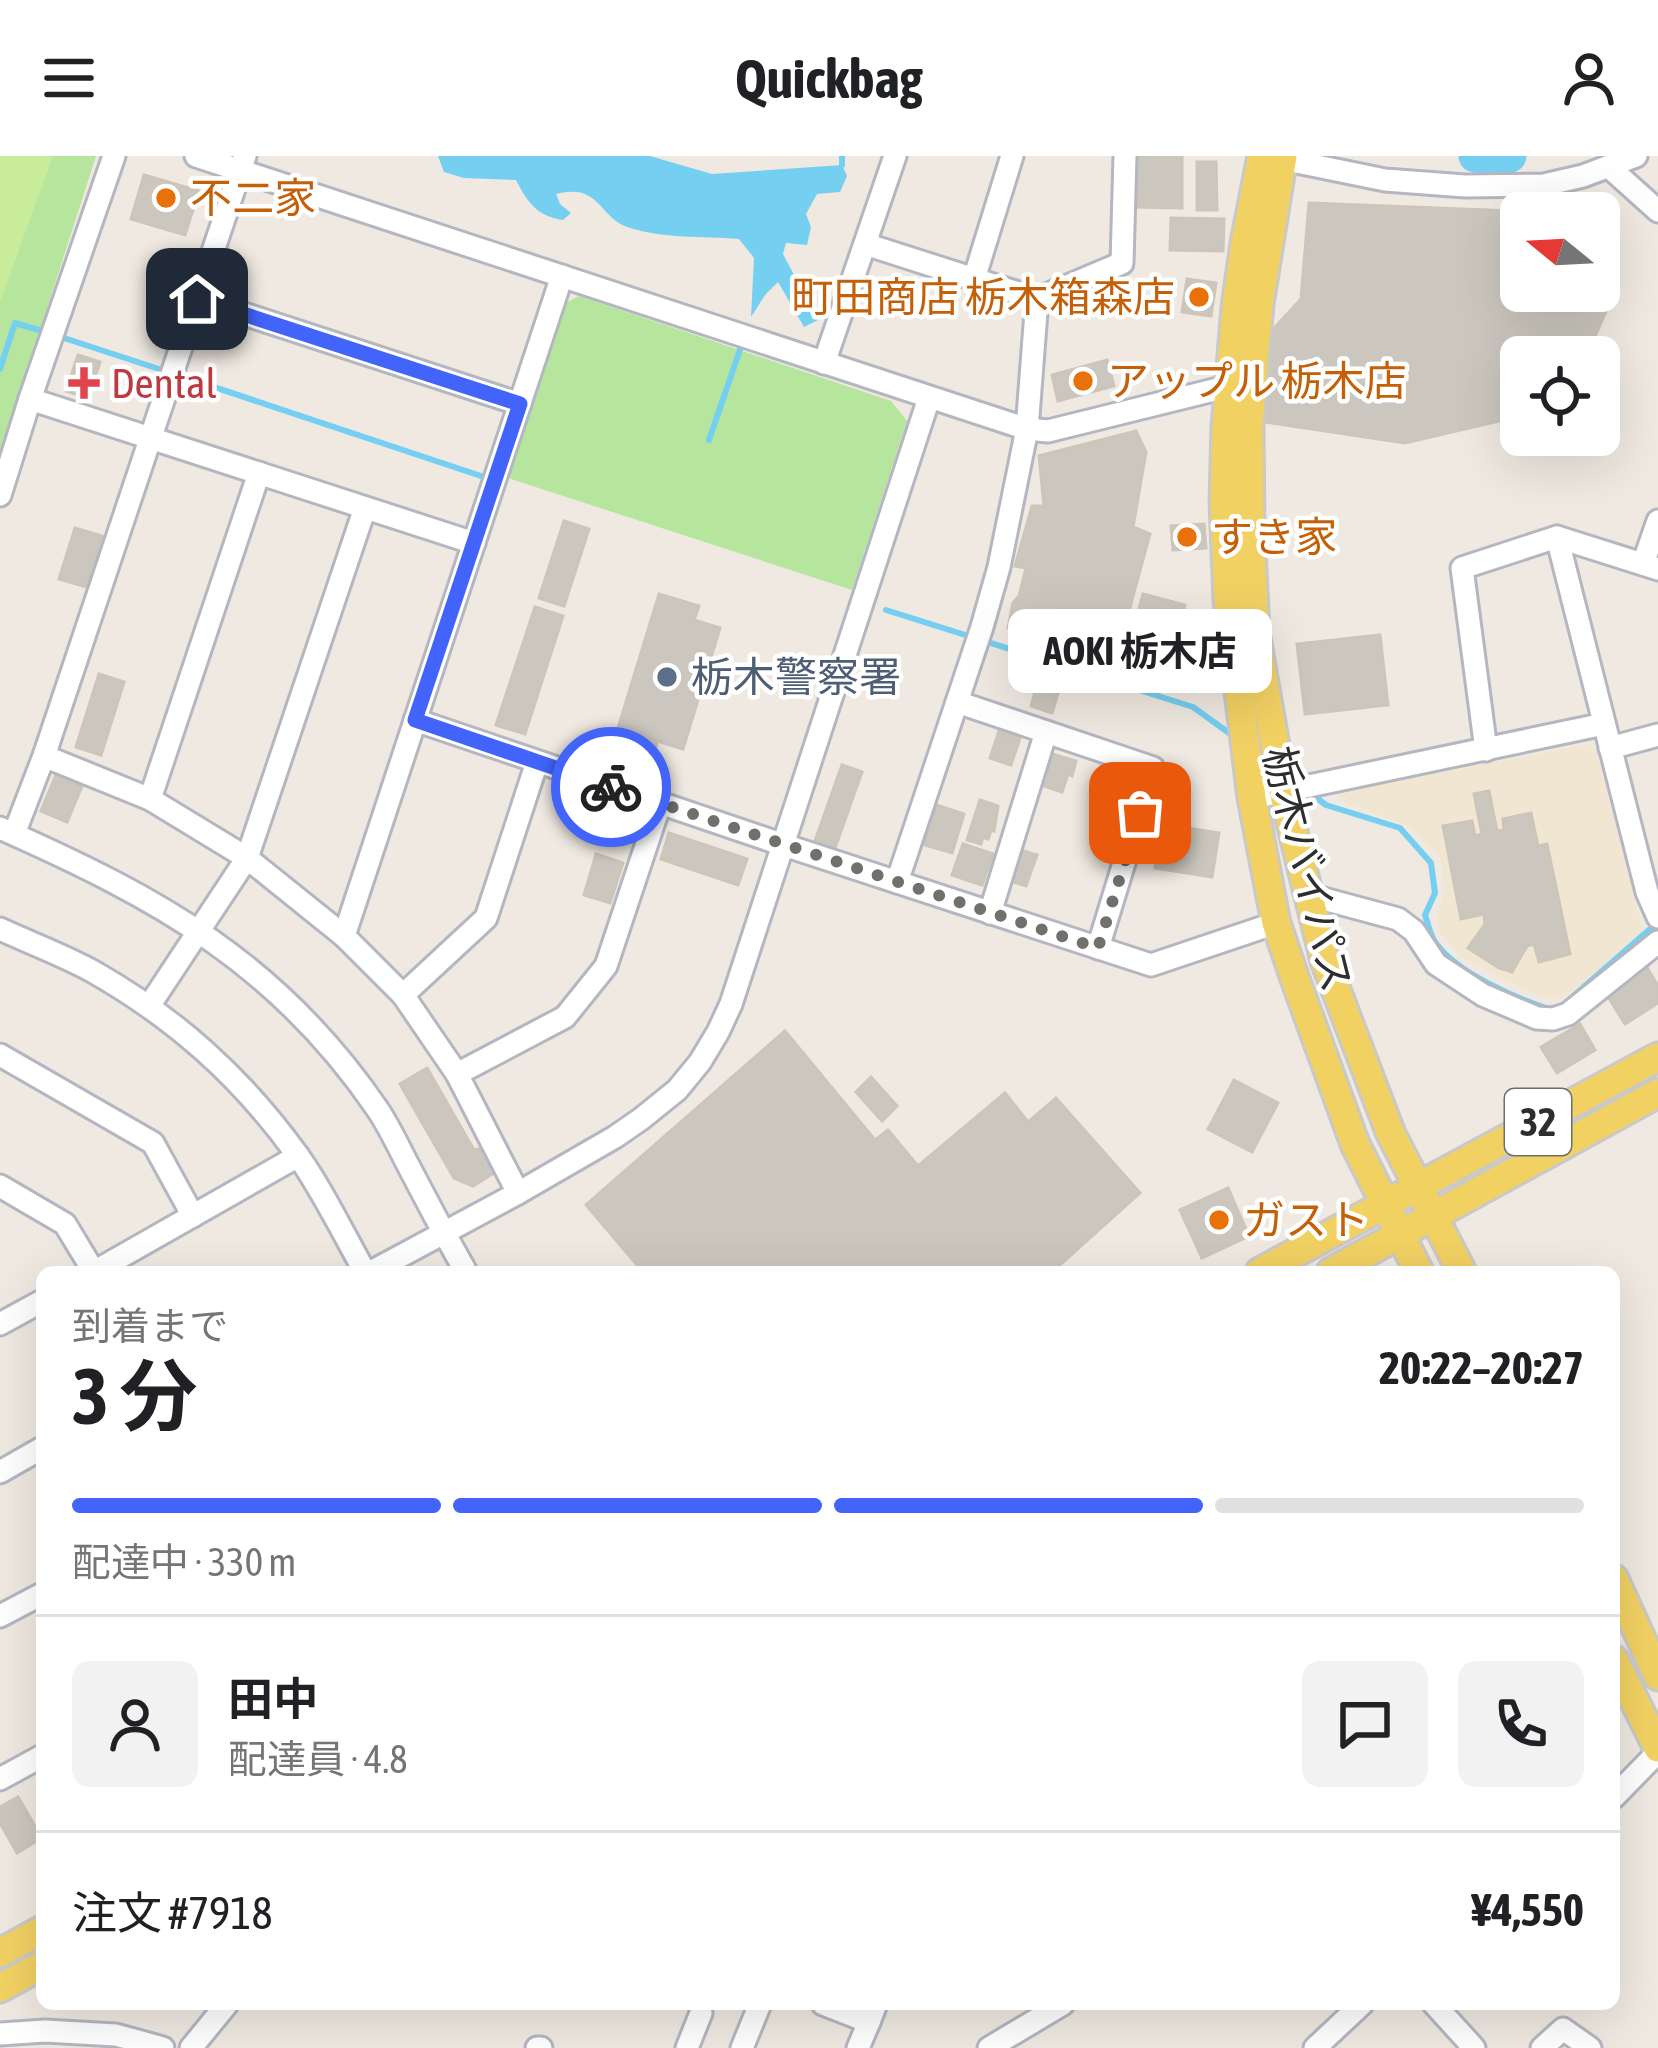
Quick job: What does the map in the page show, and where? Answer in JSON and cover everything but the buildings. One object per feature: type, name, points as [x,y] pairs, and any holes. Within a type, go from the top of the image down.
[{"type":"main road","name":"栃木バイパス","points":[[1266,158],[1236,307],[1224,502],[1228,601],[1252,798],[1276,922],[1355,1144],[1416,1266]]},
{"type":"main road","name":"栃木バイパス","points":[[1266,158],[1249,425],[1255,632],[1283,791],[1325,962],[1391,1134],[1459,1266]]},
{"type":"main road","name":"32","points":[[1271,1266],[1658,1057]]},
{"type":"main road","name":"32","points":[[1342,1266],[1658,1093]]},
{"type":"main road","points":[[1620,1591],[1656,1664]]},
{"type":"main road","points":[[1620,1679],[1658,1750]]},
{"type":"main road","points":[[0,1953],[36,1933]]},
{"type":"main road","points":[[0,1988],[36,1968]]},
{"type":"street","points":[[0,496],[115,156]]},
{"type":"street","points":[[196,156],[242,163],[562,276],[1027,429],[1048,431],[1230,386]]},
{"type":"street","points":[[824,363],[895,156]]},
{"type":"street","points":[[974,279],[1012,156]]},
{"type":"street","points":[[865,244],[1037,298],[1121,263],[1125,156]]},
{"type":"street","points":[[1266,158],[1384,180],[1465,186],[1544,184],[1636,156]]},
{"type":"street","points":[[242,163],[44,756],[7,831],[139,894],[199,931],[249,966],[301,1013],[381,1115],[463,1266]]},
{"type":"street","points":[[1610,167],[1658,212]]},
{"type":"street","points":[[344,936],[562,276]]},
{"type":"street","points":[[897,883],[999,566],[1027,429],[1037,298]]},
{"type":"street","points":[[197,299],[520,404]]},
{"type":"street","points":[[380,1266],[615,1137],[677,1090],[700,1062],[730,1004],[929,398]]},
{"type":"street","points":[[30,399],[474,543]]},
{"type":"street","points":[[151,799],[259,472]]},
{"type":"street","points":[[149,1006],[247,858],[365,508]]},
{"type":"street","points":[[1486,750],[1462,568],[1557,537],[1651,567],[1658,521]]},
{"type":"street","points":[[1557,537],[1647,892],[1658,917]]},
{"type":"street","points":[[957,702],[1154,768],[1098,948]]},
{"type":"street","points":[[415,720],[1150,965],[1276,922]]},
{"type":"street","points":[[1252,798],[1604,724]]},
{"type":"street","points":[[989,913],[1046,732]]},
{"type":"street","points":[[1610,748],[1658,735]]},
{"type":"street","points":[[44,756],[151,799],[247,858],[344,936],[403,995],[457,1074],[518,1193]]},
{"type":"street","points":[[403,995],[486,918],[537,762]]},
{"type":"street","points":[[457,1074],[565,1017],[606,966],[660,804]]},
{"type":"street","points":[[1309,895],[1399,919],[1414,931],[1436,964],[1484,995],[1537,1018],[1568,1014],[1658,942]]},
{"type":"street","points":[[0,929],[88,969],[197,1042],[247,1091],[298,1156],[364,1266]]},
{"type":"street","points":[[0,1055],[153,1143],[193,1216]]},
{"type":"street","points":[[105,1266],[298,1156]]},
{"type":"street","points":[[0,1186],[65,1224],[90,1266]]},
{"type":"street","points":[[0,1324],[36,1304]]},
{"type":"street","points":[[0,1472],[36,1451]]},
{"type":"street","points":[[0,1616],[36,1597]]},
{"type":"street","points":[[1620,1671],[1656,1664]]},
{"type":"street","points":[[1620,1791],[1658,1750]]},
{"type":"street","points":[[0,1778],[36,1759]]},
{"type":"street","points":[[191,2048],[222,2010]]},
{"type":"street","points":[[742,2048],[758,2010]]},
{"type":"street","points":[[989,2048],[1053,2010]]},
{"type":"street","points":[[1315,2048],[1356,2010]]},
{"type":"street","points":[[1439,2010],[1474,2048]]},
{"type":"street","points":[[687,2048],[701,2013]]},
{"type":"street","points":[[858,2048],[873,2013]]},
{"type":"street","points":[[1542,2048],[1563,2029],[1590,2048]]},
{"type":"street","points":[[0,2034],[116,2035],[163,2048]]},
{"type":"shaded area","points":[[1588,744],[1596,750],[1643,932],[1563,998],[1544,997],[1462,957],[1440,933],[1437,913],[1445,892],[1440,858],[1409,826],[1341,801],[1338,793]]},
{"type":"green space","points":[[0,156],[96,156],[0,455]]},
{"type":"green space","points":[[0,156],[53,156],[0,302]]},
{"type":"green space","points":[[579,296],[891,401],[907,421],[852,590],[508,478],[561,305]]},
{"type":"water","points":[[438,156],[650,156],[712,174],[842,165],[847,176],[840,192],[817,194],[806,214],[811,227],[807,245],[786,243],[783,254],[818,320],[804,327],[778,282],[751,317],[754,258],[739,239],[640,231],[617,222],[582,193],[556,194],[571,213],[563,220],[554,218],[534,207],[516,180],[464,178],[444,172]]},
{"type":"waterway","points":[[842,156],[842,165]]},
{"type":"waterway","points":[[1475,156],[1510,156]]},
{"type":"waterway","points":[[0,369],[15,323],[46,332]]},
{"type":"waterway","points":[[58,336],[165,371]]},
{"type":"waterway","points":[[709,440],[743,341]]},
{"type":"waterway","points":[[178,375],[490,479]]},
{"type":"waterway","points":[[886,610],[1193,707],[1236,738]]},
{"type":"waterway","points":[[1309,792],[1326,805],[1400,828],[1431,863],[1435,893],[1425,915],[1435,942],[1472,974],[1552,1010]]},
{"type":"waterway","points":[[1563,1005],[1657,923]]},
{"type":"way so far","points":[[611,787],[1098,948],[1140,813]]},
{"type":"place","name":"不二家","points":[[166,198]]},
{"type":"place","name":"町田商店 栃木箱森店","points":[[1199,297]]},
{"type":"place","name":"アップル 栃木店","points":[[1083,381]]},
{"type":"place","name":"Dental","points":[[84,383]]},
{"type":"place","name":"すき家","points":[[1187,537]]},
{"type":"place","name":"栃木警察署","points":[[667,677]]},
{"type":"place","name":"AOKI 栃木店","points":[[1140,813]]},
{"type":"place","name":"ガスト","points":[[1219,1220]]},
{"type":"route","points":[[197,299],[520,404],[415,720],[611,787]]}]
